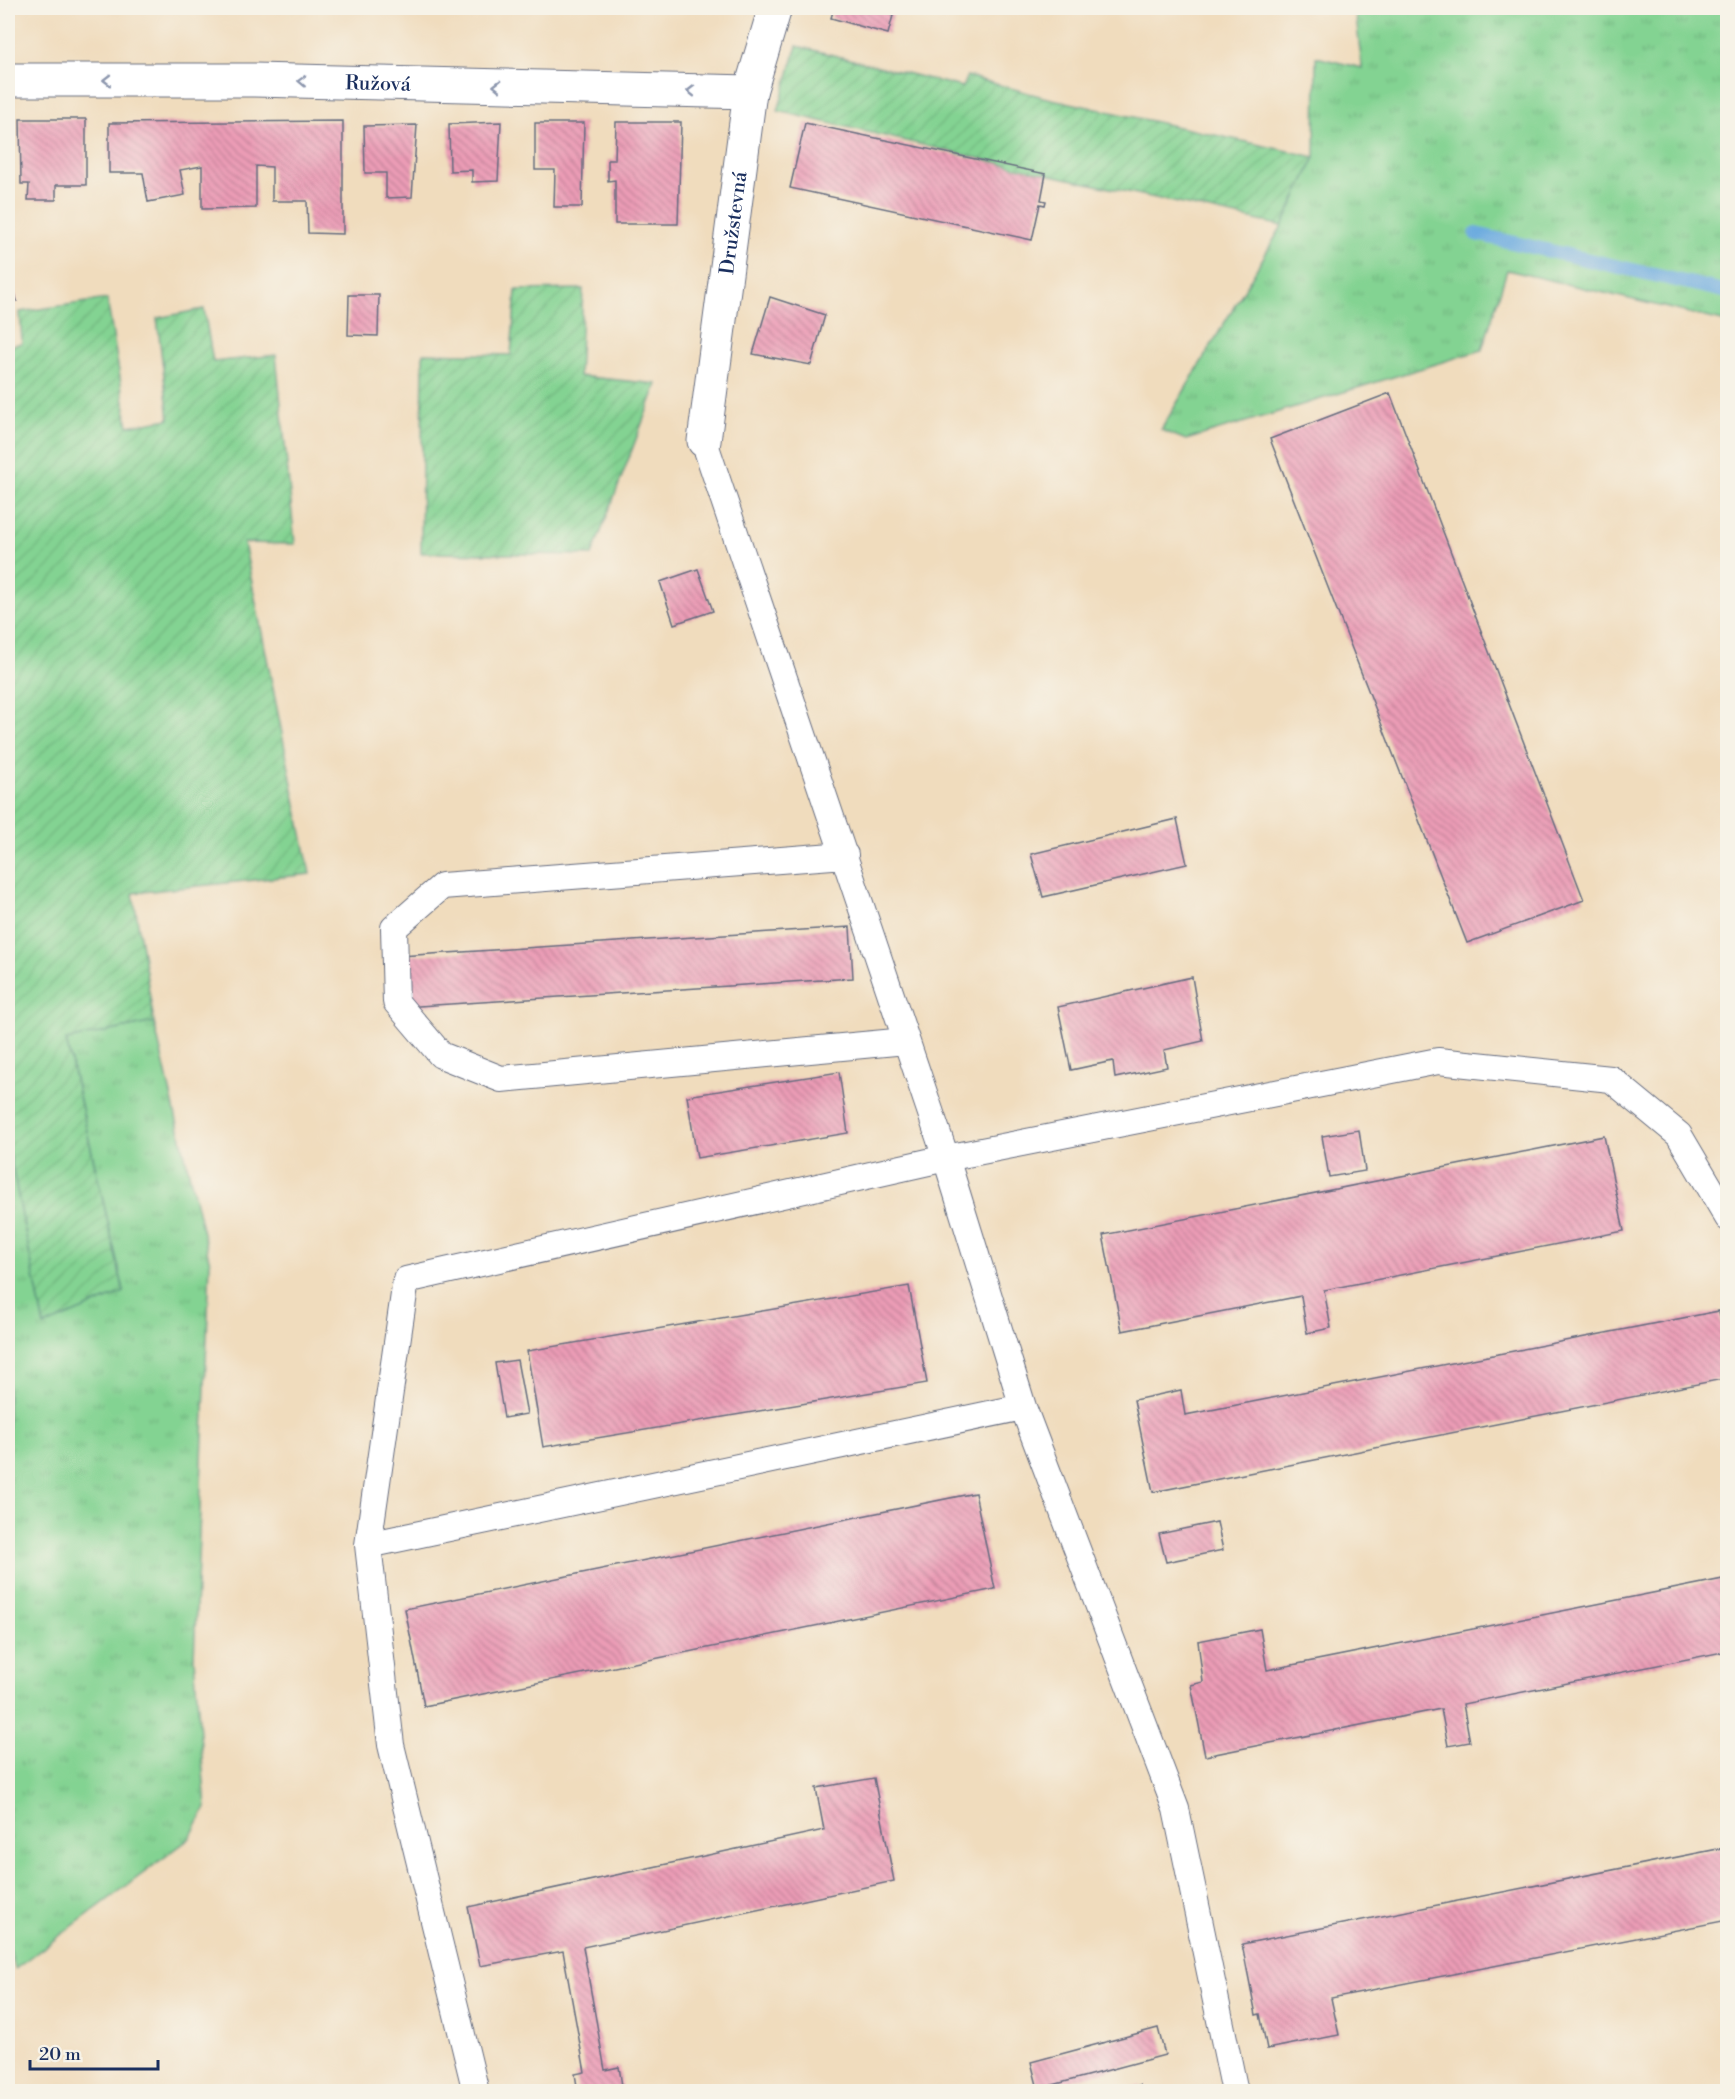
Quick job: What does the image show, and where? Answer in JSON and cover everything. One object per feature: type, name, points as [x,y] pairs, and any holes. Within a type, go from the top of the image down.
[{"type":"street","name":"Družstevná","points":[[704,441],[750,92],[775,8]]},
{"type":"street","name":"Ružová","points":[[8,80],[254,80],[750,92]]},
{"type":"lane","points":[[704,441],[946,1158],[1023,1407],[1176,1809],[1235,2091]]},
{"type":"lane","points":[[845,855],[442,886],[394,928],[396,1002],[441,1055],[501,1079],[906,1041]]},
{"type":"lane","points":[[476,2091],[391,1745],[368,1545],[406,1280],[946,1158],[1438,1061],[1611,1079],[1679,1135],[1728,1218]]},
{"type":"lane","points":[[368,1545],[1023,1407]]},
{"type":"green space","points":[[1355,8],[1727,8],[1727,322],[1507,270],[1482,350],[1186,440],[1161,430],[1282,226],[1315,157],[1316,57],[1362,68]]},
{"type":"green space","points":[[797,46],[962,87],[967,76],[1043,97],[1315,157],[1282,226],[1046,174],[778,111]]},
{"type":"green space","points":[[583,289],[579,376],[657,384],[592,555],[421,553],[423,353],[511,355],[516,290]]},
{"type":"green space","points":[[107,299],[128,426],[169,419],[157,318],[204,309],[213,362],[276,355],[295,544],[244,543],[310,874],[133,893],[154,1022],[66,1040],[124,1292],[44,1326],[8,1145],[8,346],[22,343],[20,312]]},
{"type":"green space","points":[[154,1022],[210,1263],[194,1659],[206,1808],[189,1839],[15,1969],[8,1943],[8,1145],[44,1325],[124,1292],[66,1040]]},
{"type":"building","points":[[834,8],[895,8],[888,34],[831,18]]},
{"type":"building","points":[[20,119],[86,119],[86,185],[56,185],[56,200],[28,200],[29,184],[21,184]]},
{"type":"building","points":[[343,121],[343,234],[308,233],[307,201],[272,201],[272,167],[256,166],[256,208],[202,209],[202,166],[180,170],[185,195],[148,202],[143,173],[109,173],[109,123]]},
{"type":"building","points":[[501,122],[498,181],[472,182],[472,170],[450,171],[449,124]]},
{"type":"building","points":[[616,122],[681,122],[678,224],[615,224],[615,180],[608,181],[608,160],[615,160]]},
{"type":"building","points":[[535,123],[584,123],[582,207],[554,207],[555,170],[535,170]]},
{"type":"building","points":[[805,123],[1046,174],[1041,200],[1046,201],[1045,205],[1040,204],[1032,240],[790,188]]},
{"type":"building","points":[[417,125],[412,197],[386,198],[386,173],[365,173],[364,126]]},
{"type":"building","points":[[8,266],[17,301],[8,303]]},
{"type":"building","points":[[349,295],[379,295],[378,336],[348,335]]},
{"type":"building","points":[[770,297],[825,315],[811,365],[753,354]]},
{"type":"building","points":[[1390,393],[1584,900],[1467,943],[1270,439]]},
{"type":"building","points":[[698,569],[713,611],[674,624],[660,582]]},
{"type":"building","points":[[1177,819],[1187,864],[1043,897],[1031,854]]},
{"type":"building","points":[[850,927],[853,978],[403,1007],[400,956]]},
{"type":"building","points":[[1192,977],[1203,1041],[1164,1050],[1167,1067],[1115,1078],[1113,1061],[1071,1070],[1058,1007]]},
{"type":"building","points":[[839,1072],[848,1133],[697,1158],[687,1096]]},
{"type":"building","points":[[1359,1130],[1365,1171],[1329,1177],[1322,1136]]},
{"type":"building","points":[[1604,1136],[1624,1231],[1324,1290],[1331,1328],[1307,1333],[1301,1296],[1122,1331],[1103,1235]]},
{"type":"building","points":[[909,1286],[927,1383],[543,1447],[527,1351]]},
{"type":"building","points":[[1719,1311],[1728,1354],[1728,1378],[1153,1492],[1134,1400],[1181,1390],[1185,1415]]},
{"type":"building","points":[[517,1360],[527,1414],[504,1418],[495,1363]]},
{"type":"building","points":[[975,1493],[995,1589],[424,1706],[405,1609]]},
{"type":"building","points":[[1217,1522],[1223,1550],[1166,1562],[1159,1534]]},
{"type":"building","points":[[1728,1578],[1728,1651],[1463,1704],[1470,1742],[1448,1746],[1441,1709],[1205,1756],[1191,1685],[1203,1682],[1198,1641],[1260,1629],[1267,1670]]},
{"type":"building","points":[[874,1778],[894,1881],[583,1947],[605,2070],[619,2067],[623,2092],[578,2092],[575,2074],[585,2072],[563,1951],[480,1966],[468,1907],[824,1830],[816,1788]]},
{"type":"building","points":[[1728,1847],[1728,1920],[1331,1998],[1339,2035],[1267,2049],[1260,2014],[1256,2015],[1242,1944]]},
{"type":"building","points":[[1158,2028],[1165,2055],[1038,2089],[1031,2062]]},
{"type":"building","points":[[1140,2085],[1142,2092],[1119,2092],[1119,2091]]},
{"type":"waterway","points":[[1476,234],[1728,292]]}]
